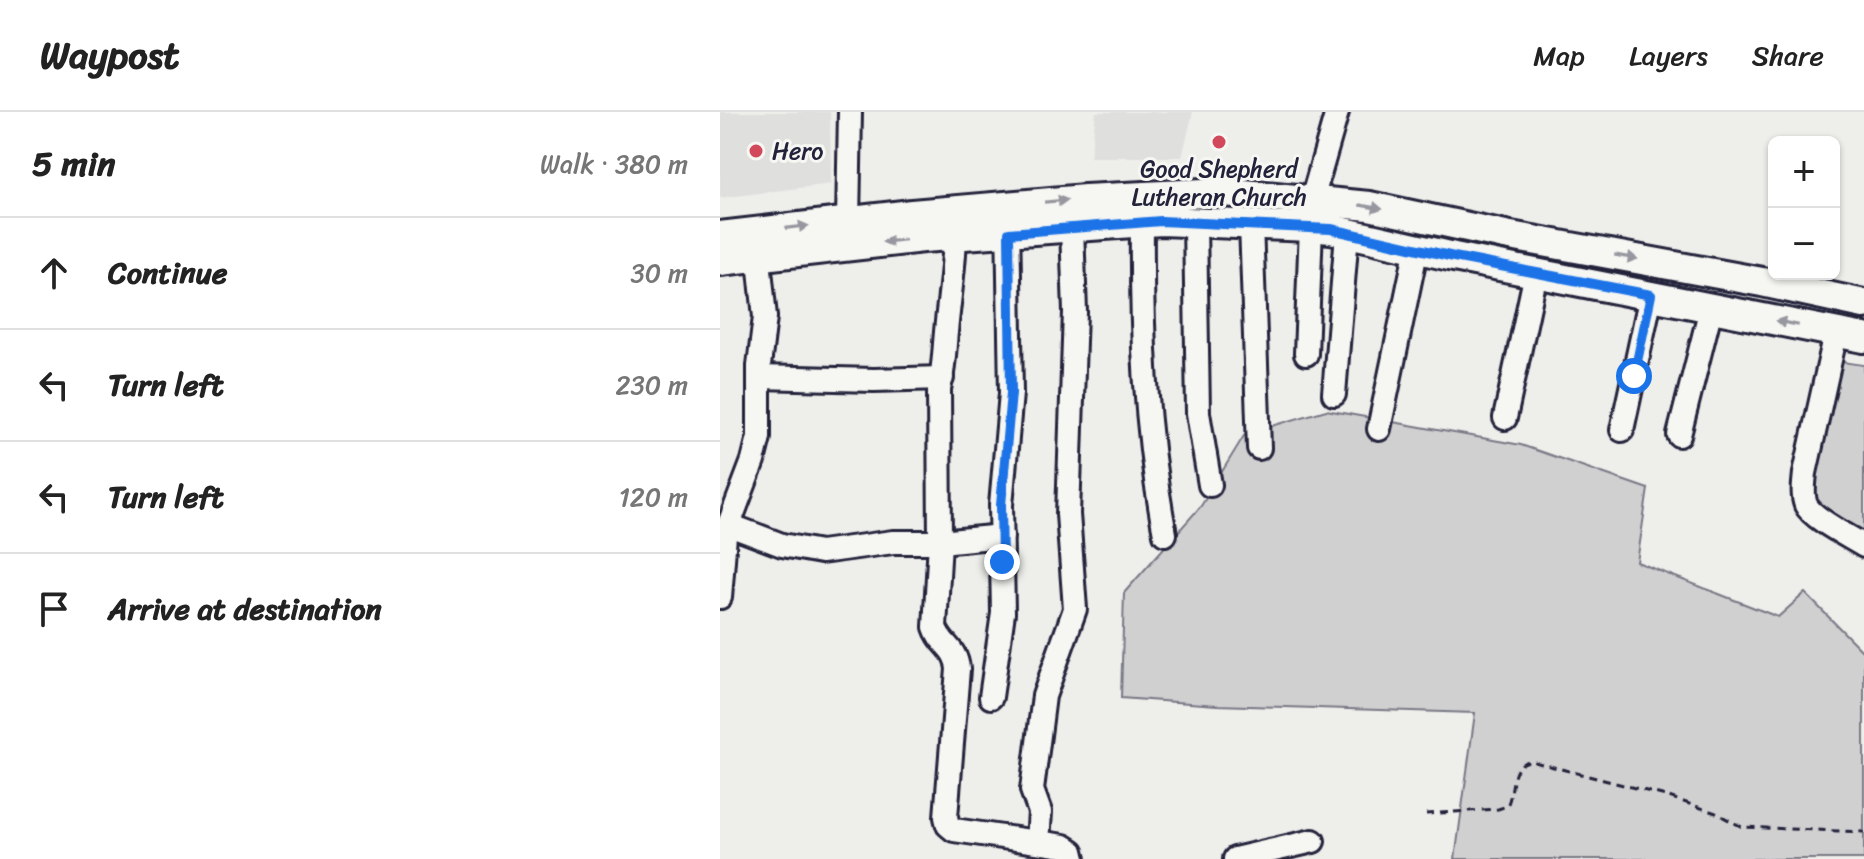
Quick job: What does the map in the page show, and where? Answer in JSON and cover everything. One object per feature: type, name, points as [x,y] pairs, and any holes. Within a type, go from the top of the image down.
[{"type":"main road","points":[[720,261],[758,244],[848,221],[1008,219],[1224,192],[1311,214],[1347,233],[1864,338]]},
{"type":"main road","points":[[720,236],[758,244],[955,236],[1008,219],[1072,228],[1142,222],[1251,224],[1369,206],[1864,304]]},
{"type":"street","points":[[848,221],[850,112]]},
{"type":"street","points":[[1306,354],[1311,214],[1337,112]]},
{"type":"street","points":[[991,697],[1003,613],[1001,505],[1011,393],[1008,219]]},
{"type":"street","points":[[1142,222],[1141,325],[1146,356],[1146,405],[1154,478],[1165,534]]},
{"type":"street","points":[[1195,222],[1198,413],[1210,485]]},
{"type":"street","points":[[1251,224],[1259,448]]},
{"type":"street","points":[[1038,842],[1040,812],[1032,790],[1044,696],[1075,609],[1068,514],[1075,312],[1072,228]]},
{"type":"street","points":[[1334,394],[1347,233]]},
{"type":"street","points":[[955,236],[954,278],[938,434],[940,542],[935,627],[938,637],[957,658],[958,669],[946,817],[948,825],[962,833],[1064,846],[1072,851],[1074,859]]},
{"type":"street","points":[[720,594],[725,535],[759,437],[759,377],[765,317],[758,244]]},
{"type":"street","points":[[1379,429],[1417,247]]},
{"type":"street","points":[[1505,418],[1536,273]]},
{"type":"street","points":[[1622,430],[1651,295]]},
{"type":"street","points":[[1679,435],[1711,308]]},
{"type":"street","points":[[1836,333],[1803,492],[1811,512],[1864,546]]},
{"type":"street","points":[[759,377],[942,378]]},
{"type":"street","points":[[729,525],[782,545],[821,552],[893,542],[940,542],[1002,536]]},
{"type":"street","points":[[1235,859],[1313,841]]},
{"type":"path","points":[[1426,814],[1507,806],[1517,768],[1522,762],[1530,761],[1666,796],[1716,813],[1742,827],[1864,832]]},
{"type":"shaded area","points":[[720,112],[830,112],[831,184],[720,198]]},
{"type":"shaded area","points":[[1096,112],[1193,112],[1182,157],[1090,157]]},
{"type":"shaded area","points":[[1842,362],[1864,365],[1864,540],[1796,495]]},
{"type":"shaded area","points":[[1326,410],[1521,445],[1648,489],[1637,562],[1778,617],[1805,593],[1864,653],[1864,859],[1455,859],[1475,713],[1217,705],[1121,698],[1124,593],[1201,506],[1245,434]]},
{"type":"place","name":"Good Shepherd Lutheran Church","points":[[1219,142]]},
{"type":"place","name":"Hero","points":[[756,151]]},
{"type":"route","points":[[1002,562],[1001,505],[1011,393],[1009,233],[1161,221],[1311,227],[1651,295],[1634,376]]}]
